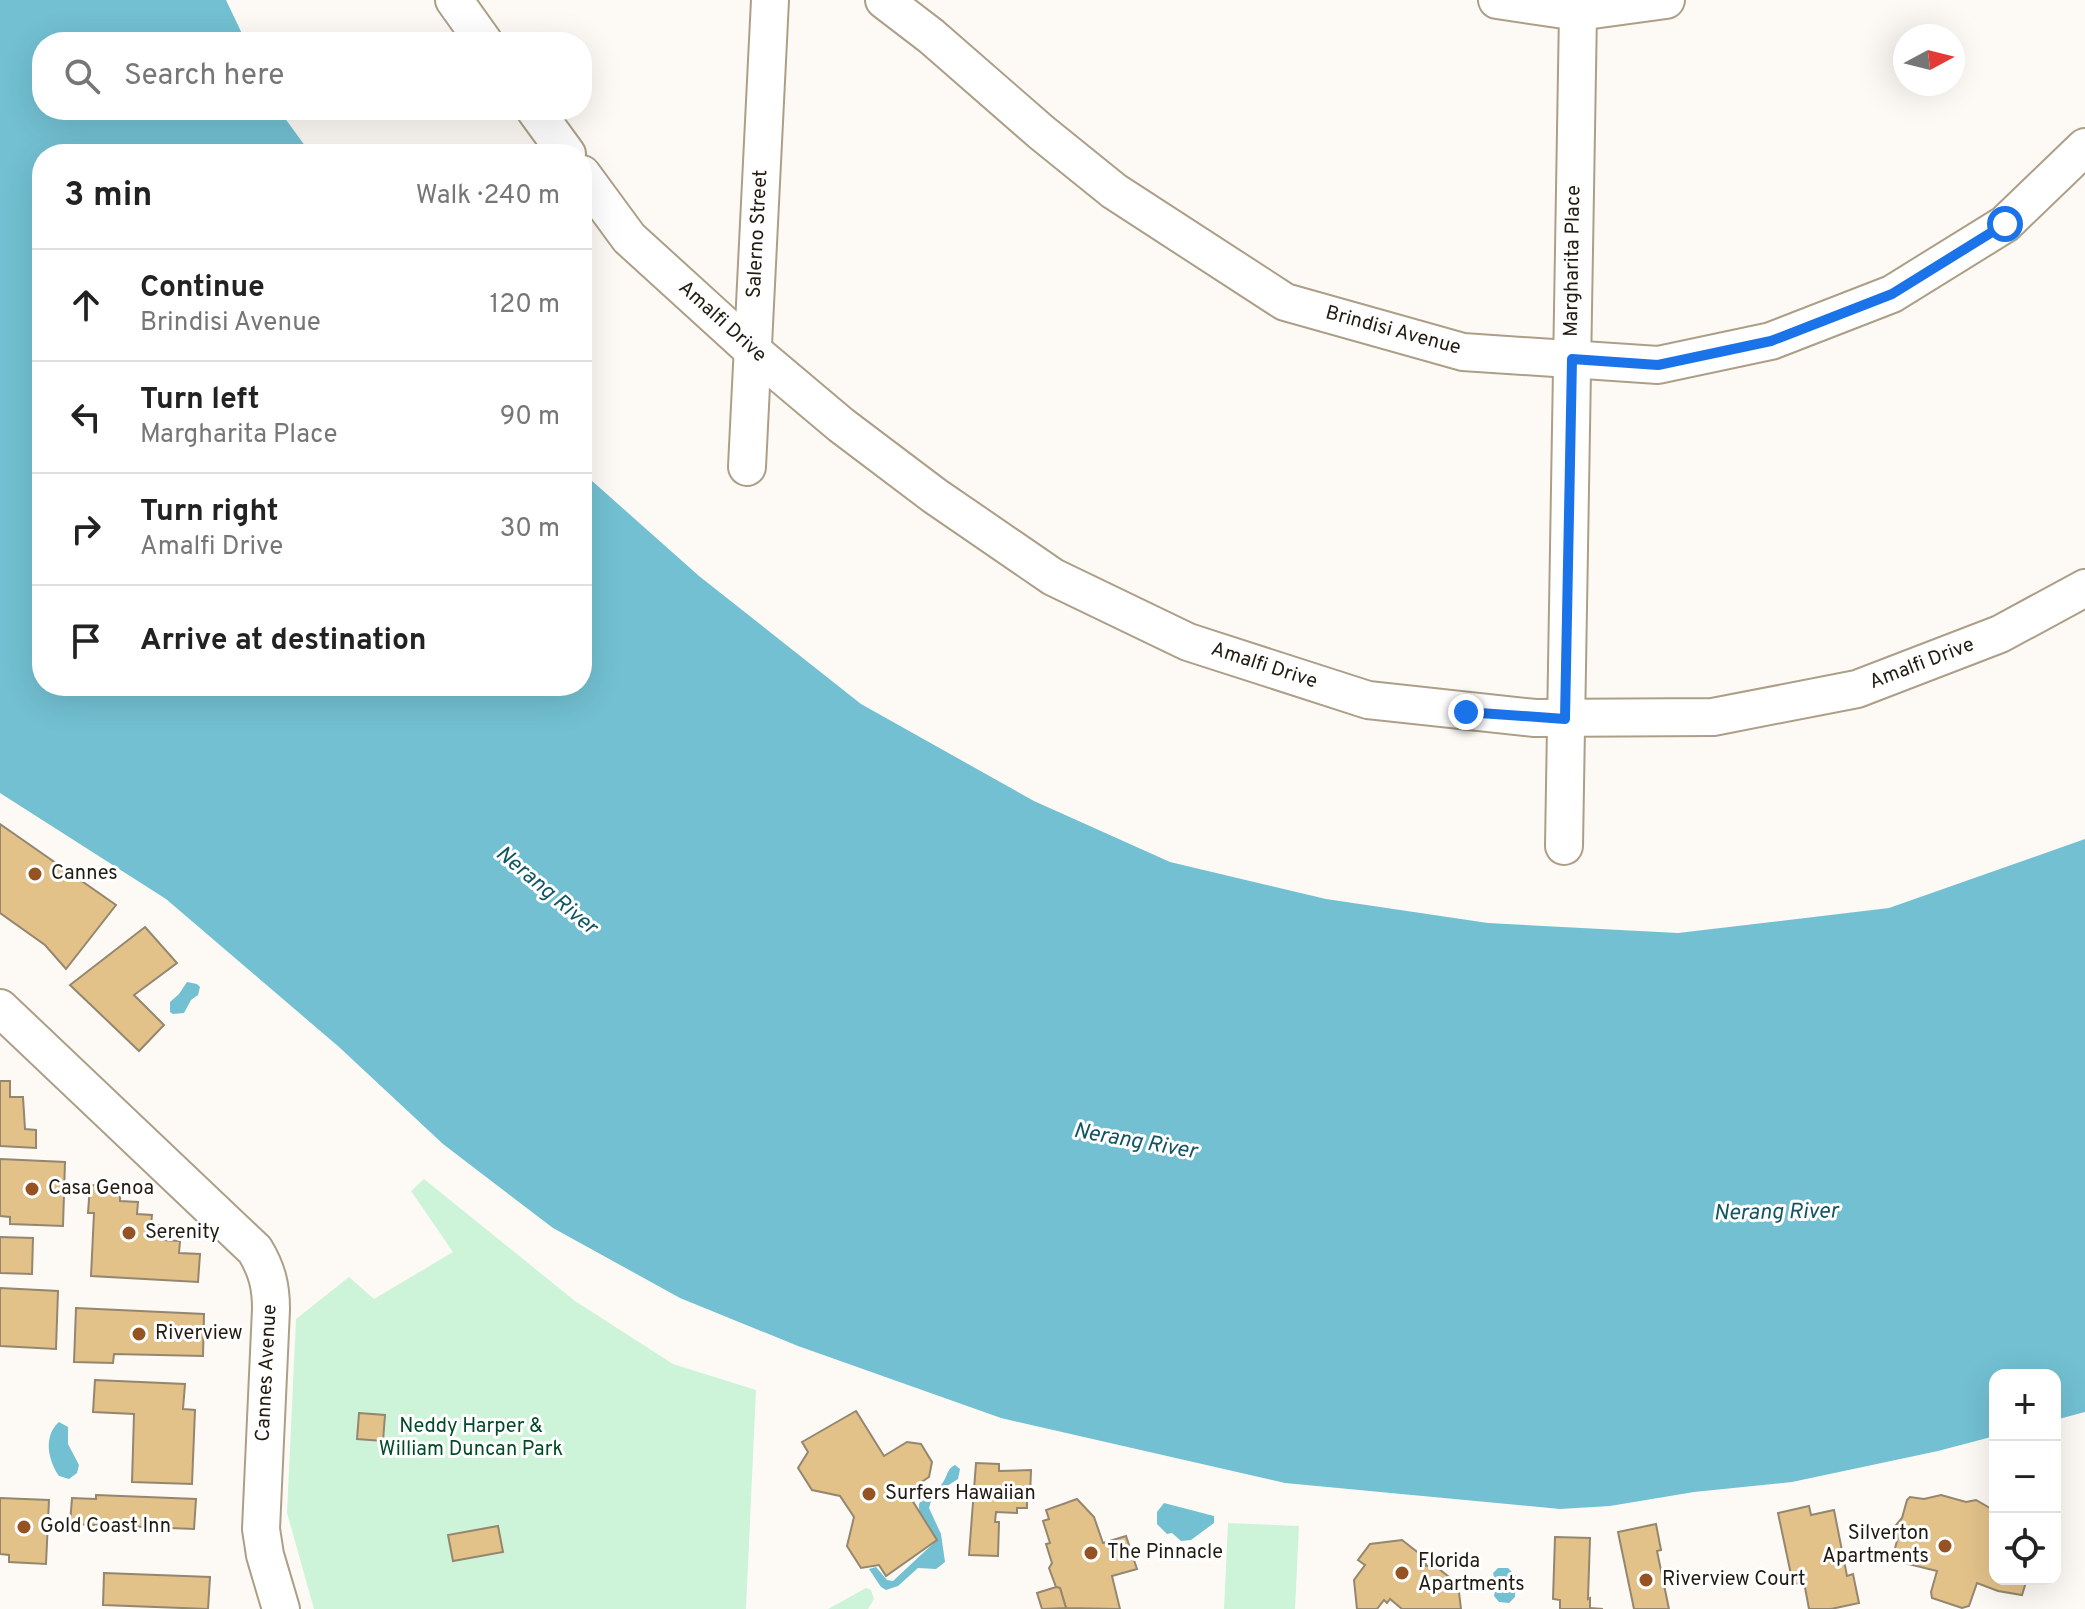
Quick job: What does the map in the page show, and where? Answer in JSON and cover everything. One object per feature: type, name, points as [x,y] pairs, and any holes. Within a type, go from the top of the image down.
[{"type":"street","points":[[454,0],[477,32]]},
{"type":"street","name":"Salerno Street","points":[[747,467],[770,0]]},
{"type":"street","name":"Brindisi Avenue","points":[[884,0],[1114,191],[1285,302],[1463,352],[1658,365],[1771,341],[1892,294],[2005,224],[2085,147]]},
{"type":"street","points":[[1497,0],[1578,12],[1666,0]]},
{"type":"street","name":"Margharita Place","points":[[1564,846],[1578,12]]},
{"type":"street","points":[[542,120],[560,144]]},
{"type":"street","name":"Amalfi Drive","points":[[592,188],[629,238],[752,350],[841,425],[935,496],[1053,577],[1188,642],[1368,700],[1466,712],[1565,719],[1713,717],[1857,689],[2000,634],[2085,588]]},
{"type":"street","name":"Cannes Avenue","points":[[0,1008],[255,1250],[265,1266],[271,1290],[271,1309],[261,1529],[265,1555],[281,1609]]},
{"type":"green space","name":"Neddy Harper & William Duncan Park","points":[[424,1179],[575,1301],[673,1364],[756,1390],[746,1609],[314,1609],[287,1513],[296,1319],[349,1277],[374,1299],[453,1252],[411,1191]]},
{"type":"green space","points":[[1228,1523],[1299,1526],[1295,1609],[1224,1609]]},
{"type":"green space","points":[[866,1588],[871,1590],[874,1599],[868,1609],[828,1609]]},
{"type":"water","name":"Nerang River","points":[[0,0],[226,0],[241,32],[32,32],[32,120],[286,120],[304,144],[32,144],[32,696],[592,696],[592,481],[699,576],[861,704],[1034,801],[1170,862],[1326,899],[1488,923],[1678,933],[1889,908],[2085,839],[2085,1412],[2061,1418],[2061,1369],[1989,1369],[1989,1438],[1792,1482],[1694,1492],[1610,1506],[1560,1509],[1285,1483],[1001,1418],[798,1346],[680,1298],[553,1228],[443,1144],[339,1047],[166,899],[0,793]]},
{"type":"water","points":[[187,982],[200,987],[198,995],[191,1000],[184,1013],[173,1014],[170,1012],[170,1002]]},
{"type":"water","points":[[59,1422],[68,1427],[68,1444],[79,1465],[77,1473],[69,1479],[59,1476],[50,1456],[49,1441]]},
{"type":"water","points":[[955,1465],[960,1469],[958,1479],[933,1495],[929,1508],[941,1534],[945,1562],[936,1569],[918,1568],[898,1586],[886,1590],[869,1569],[876,1567],[887,1580],[893,1581],[937,1540],[924,1521],[919,1505],[923,1498],[941,1485]]},
{"type":"water","points":[[1164,1503],[1214,1516],[1214,1523],[1191,1540],[1181,1541],[1157,1524],[1157,1512]]},
{"type":"water","points":[[1498,1568],[1508,1568],[1516,1576],[1515,1597],[1509,1603],[1499,1602],[1494,1596],[1496,1586],[1493,1573]]},
{"type":"building","name":"Cannes","points":[[0,824],[116,905],[66,969],[45,945],[0,913]]},
{"type":"building","points":[[145,927],[177,963],[134,995],[164,1025],[139,1051],[70,985]]},
{"type":"building","points":[[0,1081],[10,1081],[10,1097],[23,1097],[25,1129],[36,1130],[36,1148],[0,1146]]},
{"type":"building","name":"Casa Genoa","points":[[0,1159],[65,1162],[63,1226],[10,1224],[10,1217],[0,1216]]},
{"type":"building","name":"Serenity","points":[[90,1185],[120,1187],[120,1201],[138,1202],[137,1214],[152,1215],[151,1225],[165,1226],[164,1240],[180,1241],[179,1253],[200,1254],[198,1282],[91,1276],[94,1213],[88,1213]]},
{"type":"building","points":[[0,1237],[33,1238],[32,1274],[0,1273]]},
{"type":"building","points":[[0,1288],[58,1291],[56,1349],[0,1346]]},
{"type":"building","name":"Riverview","points":[[76,1308],[204,1314],[203,1356],[114,1354],[113,1363],[74,1362]]},
{"type":"building","points":[[95,1380],[185,1384],[183,1409],[195,1410],[192,1484],[132,1482],[134,1414],[93,1412]]},
{"type":"building","name":"Surfers Hawaiian","points":[[856,1411],[884,1456],[907,1442],[921,1444],[932,1462],[929,1477],[907,1492],[937,1540],[886,1576],[879,1565],[861,1568],[847,1546],[854,1517],[840,1496],[812,1490],[798,1468],[808,1452],[802,1442]]},
{"type":"building","points":[[359,1413],[385,1415],[383,1441],[357,1439]]},
{"type":"building","points":[[976,1463],[999,1464],[999,1471],[1031,1470],[1027,1508],[1017,1508],[1017,1513],[996,1512],[995,1522],[999,1522],[998,1556],[969,1555]]},
{"type":"building","points":[[96,1495],[196,1499],[194,1529],[70,1524],[72,1498],[96,1499]]},
{"type":"building","name":"Silverton Apartments","points":[[1941,1495],[1966,1502],[1976,1500],[1989,1508],[1989,1585],[2025,1585],[2022,1595],[1977,1583],[1969,1606],[1962,1608],[1932,1598],[1937,1571],[1892,1560],[1898,1537],[1896,1525],[1902,1518],[1907,1500],[1910,1497],[1924,1499]]},
{"type":"building","name":"Gold Coast Inn","points":[[0,1498],[49,1500],[46,1564],[9,1562],[9,1555],[0,1554]]},
{"type":"building","name":"The Pinnacle","points":[[1077,1499],[1094,1517],[1103,1543],[1126,1536],[1137,1569],[1112,1576],[1120,1609],[1066,1608],[1060,1588],[1056,1587],[1049,1568],[1052,1563],[1046,1544],[1050,1543],[1043,1521],[1049,1519],[1046,1510]]},
{"type":"building","points":[[1809,1506],[1811,1515],[1834,1510],[1847,1576],[1853,1574],[1859,1603],[1831,1609],[1809,1609],[1804,1582],[1793,1584],[1778,1513]]},
{"type":"building","name":"Riverview Court","points":[[1656,1524],[1661,1550],[1657,1551],[1669,1609],[1634,1609],[1618,1532]]},
{"type":"building","points":[[498,1526],[503,1552],[453,1561],[448,1535]]},
{"type":"building","points":[[1555,1537],[1590,1538],[1588,1599],[1590,1608],[1603,1609],[1560,1609],[1560,1600],[1553,1599]]},
{"type":"building","name":"Florida Apartments","points":[[1402,1540],[1425,1558],[1426,1566],[1434,1565],[1458,1584],[1461,1609],[1402,1609],[1390,1599],[1387,1603],[1384,1600],[1377,1609],[1357,1609],[1354,1580],[1365,1565],[1358,1560],[1370,1544]]},
{"type":"building","points":[[104,1573],[210,1577],[208,1609],[103,1605]]},
{"type":"building","points":[[1060,1588],[1066,1608],[1042,1609],[1037,1593]]},
{"type":"place","name":"Cannes","points":[[35,874]]},
{"type":"place","name":"Casa Genoa","points":[[32,1189]]},
{"type":"place","name":"Serenity","points":[[129,1233]]},
{"type":"place","name":"Riverview","points":[[139,1334]]},
{"type":"place","name":"Surfers Hawaiian","points":[[869,1494]]},
{"type":"place","name":"Gold Coast Inn","points":[[24,1527]]},
{"type":"place","name":"Silverton Apartments","points":[[1945,1546]]},
{"type":"place","name":"The Pinnacle","points":[[1091,1553]]},
{"type":"place","name":"Florida Apartments","points":[[1402,1573]]},
{"type":"place","name":"Riverview Court","points":[[1646,1580]]},
{"type":"route","points":[[1466,712],[1565,719],[1572,359],[1658,365],[1771,341],[1892,294],[2005,224]]}]
